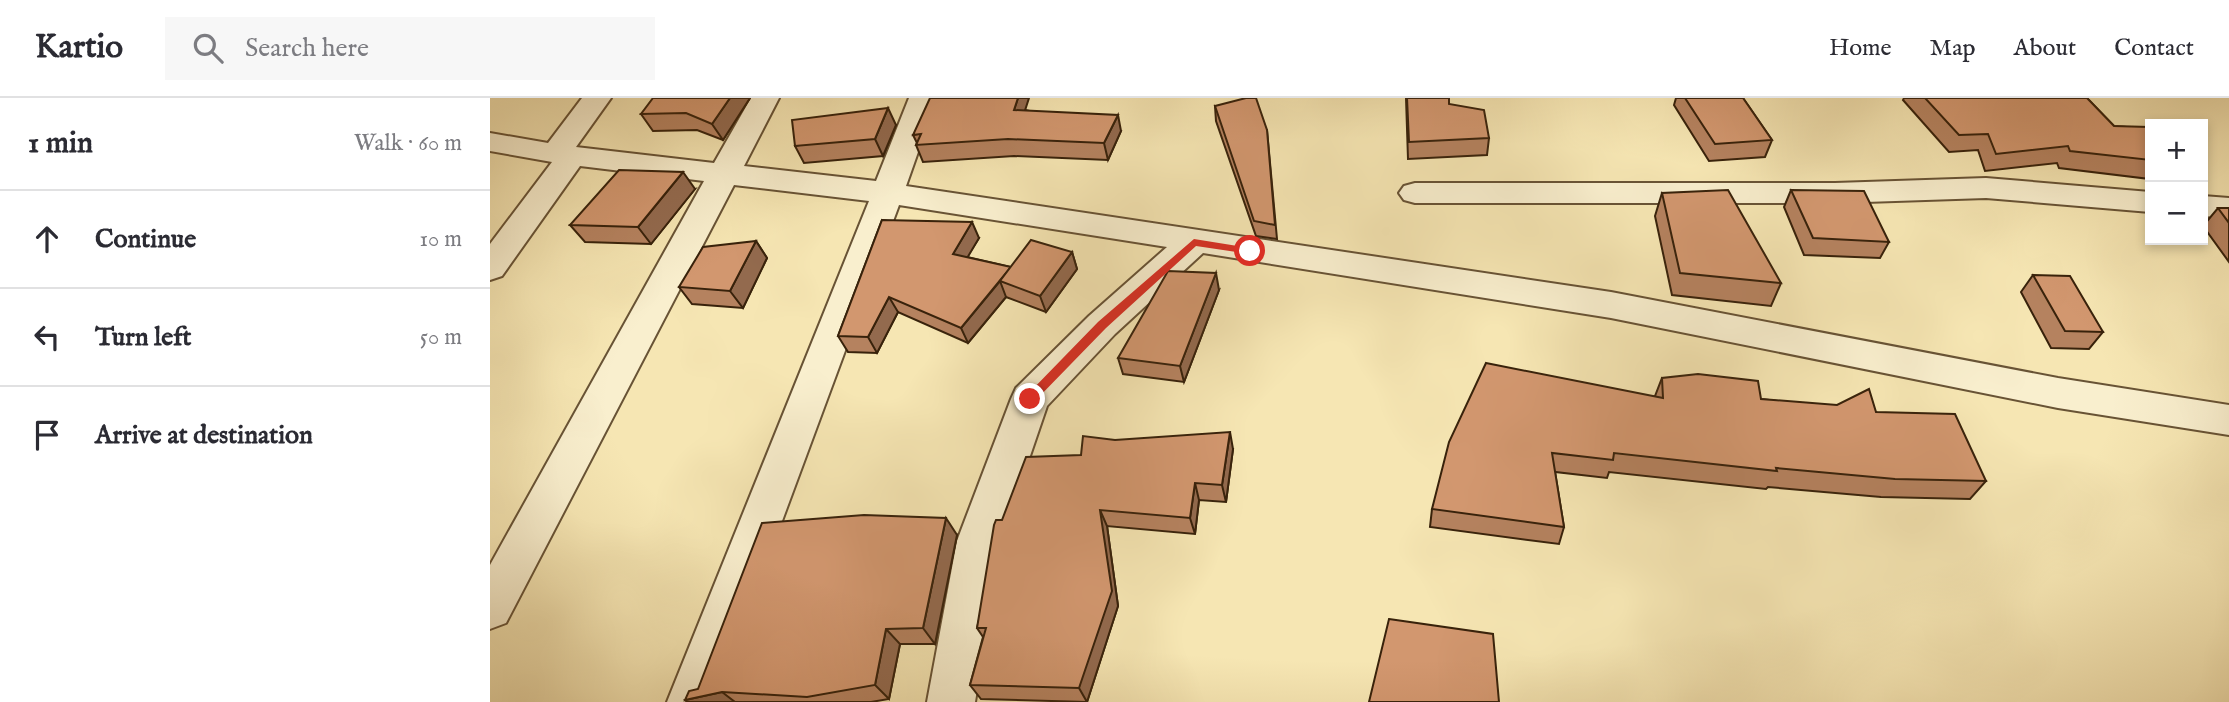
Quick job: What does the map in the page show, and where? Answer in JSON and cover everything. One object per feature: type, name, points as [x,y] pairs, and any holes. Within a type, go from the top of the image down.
[{"type":"street","points":[[490,268],[564,155],[597,98]]},
{"type":"street","points":[[490,608],[765,98]]},
{"type":"street","points":[[691,702],[923,98]]},
{"type":"street","points":[[490,142],[564,155],[888,193],[1611,305],[2058,393],[2229,420]]},
{"type":"street","points":[[1415,193],[1835,193],[1986,188],[2145,202]]},
{"type":"street","points":[[2208,206],[2229,208]]},
{"type":"street","points":[[951,702],[979,541],[1030,399],[1102,325],[1194,242]]},
{"type":"building","points":[[653,98],[730,98],[712,124],[686,113],[641,114]]},
{"type":"building","points":[[930,98],[1018,98],[1014,110],[1118,115],[1104,143],[1008,139],[916,145],[921,134],[913,135]]},
{"type":"building","points":[[1256,98],[1267,130],[1275,225],[1254,221],[1215,106]]},
{"type":"building","points":[[1407,98],[1449,98],[1449,104],[1484,110],[1489,138],[1409,142]]},
{"type":"building","points":[[1685,98],[1743,98],[1772,140],[1715,144]]},
{"type":"building","points":[[1925,98],[2087,98],[2114,126],[2145,127],[2145,159],[2070,151],[2068,146],[1996,154],[1988,134],[1959,135]]},
{"type":"building","points":[[888,108],[875,139],[795,146],[792,120]]},
{"type":"building","points":[[619,170],[683,172],[638,227],[570,225]]},
{"type":"building","points":[[1728,190],[1781,283],[1680,273],[1662,193]]},
{"type":"building","points":[[1791,190],[1864,191],[1889,242],[1813,238]]},
{"type":"building","points":[[2218,208],[2229,208],[2229,223]]},
{"type":"building","points":[[882,220],[972,222],[953,254],[1011,267],[961,328],[889,297],[868,337],[838,336]]},
{"type":"building","points":[[1031,240],[1072,252],[1040,296],[1000,281]]},
{"type":"building","points":[[756,241],[730,291],[679,287],[703,247]]},
{"type":"building","points":[[1168,271],[1216,273],[1180,366],[1118,358]]},
{"type":"building","points":[[2033,275],[2070,276],[2103,332],[2065,331]]},
{"type":"building","points":[[1486,363],[1663,398],[1662,378],[1698,374],[1758,381],[1761,399],[1837,405],[1869,389],[1876,412],[1955,414],[1986,481],[1895,479],[1776,468],[1777,471],[1614,453],[1613,460],[1552,453],[1564,527],[1432,509],[1449,442]]},
{"type":"building","points":[[1230,432],[1222,485],[1195,483],[1190,518],[1100,510],[1112,591],[1079,688],[970,685],[986,628],[977,628],[994,525],[996,520],[1002,520],[1026,457],[1081,455],[1083,436],[1115,440]]},
{"type":"building","points":[[864,515],[946,518],[923,628],[886,629],[875,685],[807,697],[722,692],[685,700],[689,691],[698,689],[762,523]]},
{"type":"building","points":[[1389,619],[1493,634],[1499,702],[1369,702]]},
{"type":"route","points":[[1030,399],[1102,325],[1194,242],[1250,251]]}]
